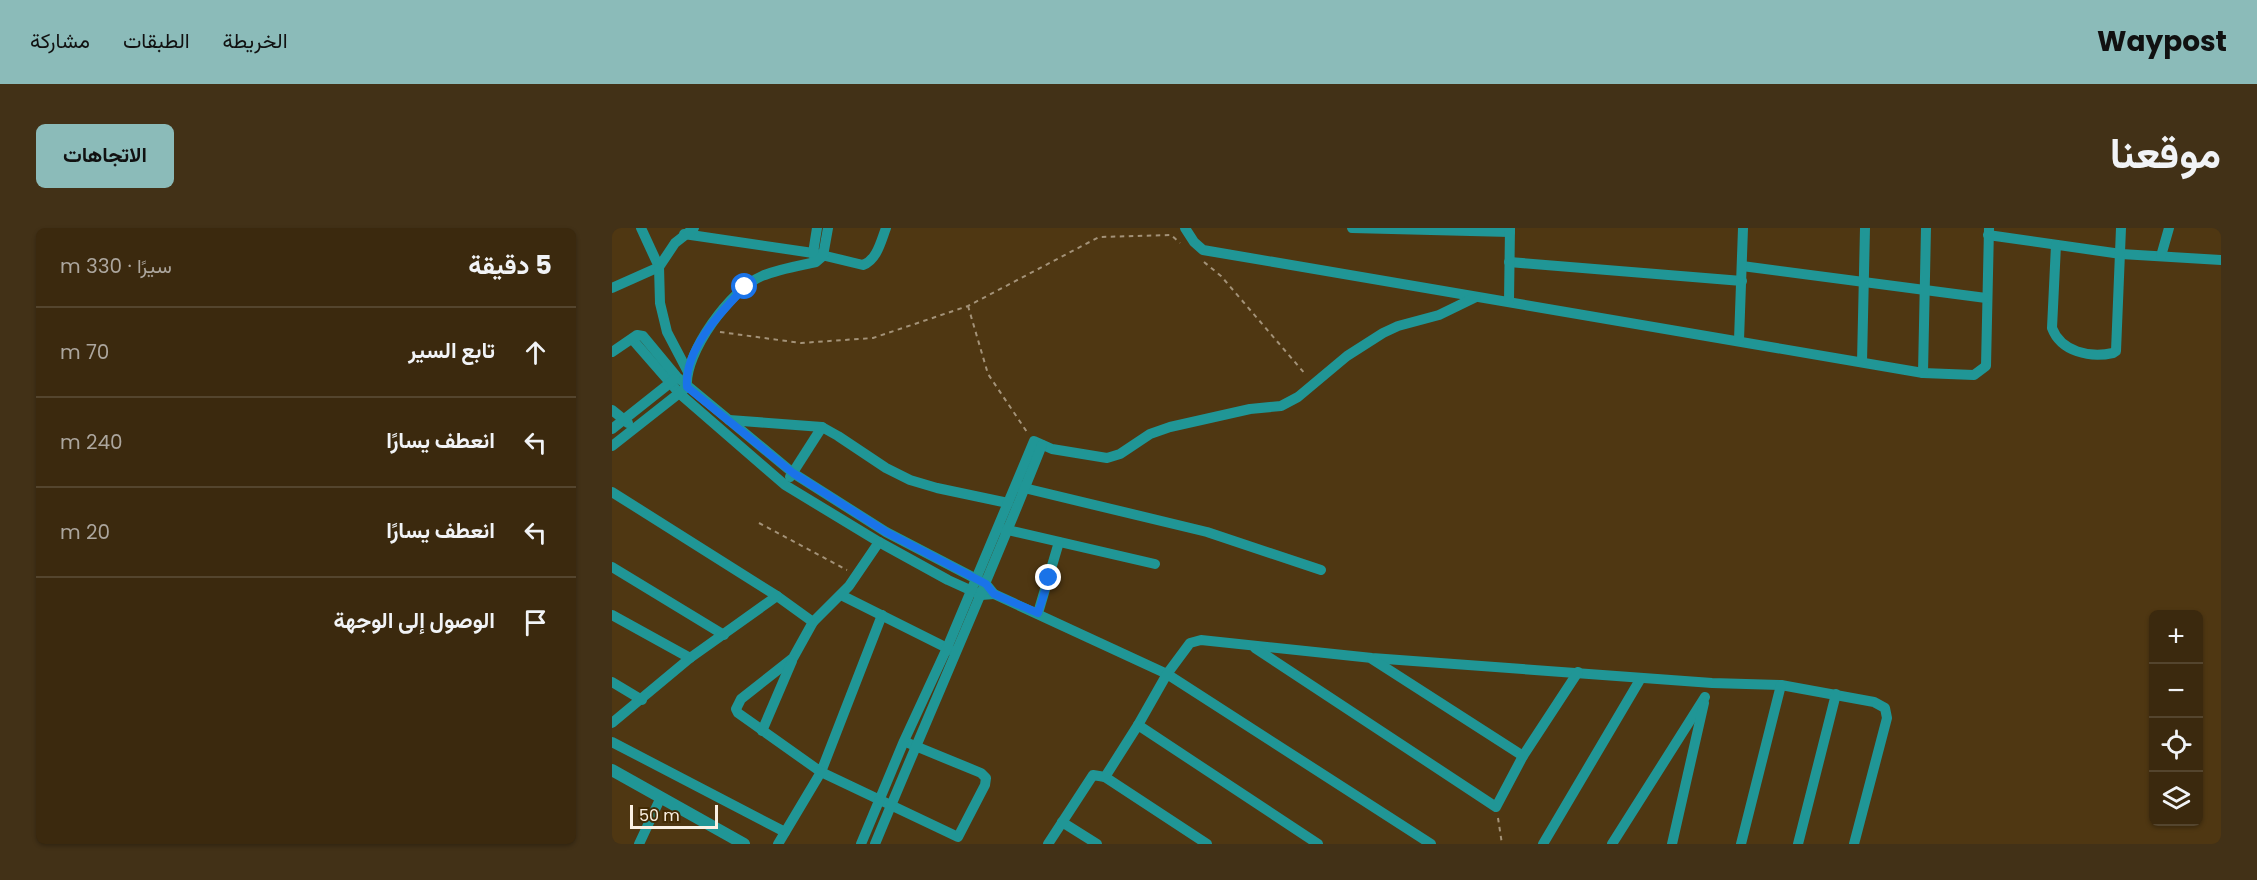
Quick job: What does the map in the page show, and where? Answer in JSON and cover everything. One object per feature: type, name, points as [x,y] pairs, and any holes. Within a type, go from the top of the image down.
[{"type":"street","points":[[641,228],[659,267],[660,303],[681,382],[793,473],[886,532],[986,584],[994,594],[1167,674],[1431,844]]},
{"type":"street","points":[[612,288],[659,267],[675,243],[694,228]]},
{"type":"street","points":[[817,228],[817,257]]},
{"type":"street","points":[[612,446],[681,382],[706,330],[745,287],[761,277],[817,257],[828,228]]},
{"type":"street","points":[[684,234],[863,265],[870,263],[886,228]]},
{"type":"street","points":[[1185,228],[1190,244],[1203,250],[1923,373],[1974,375],[1986,366],[1989,232],[2056,245],[2121,254],[2221,260]]},
{"type":"street","points":[[1190,244],[1194,228]]},
{"type":"street","points":[[1352,228],[1510,230],[1509,301]]},
{"type":"street","points":[[1739,340],[1743,228]]},
{"type":"street","points":[[1862,362],[1865,228]]},
{"type":"street","points":[[1923,373],[1926,228]]},
{"type":"street","points":[[2056,245],[2052,328],[2063,345],[2083,353],[2108,354],[2116,351],[2121,228]]},
{"type":"street","points":[[2161,256],[2169,228]]},
{"type":"street","points":[[1509,262],[1742,281]]},
{"type":"street","points":[[1742,266],[1986,298]]},
{"type":"street","points":[[875,844],[952,651],[970,590],[1002,529],[1038,443],[1052,449],[1107,458],[1120,454],[1150,434],[1170,427],[1250,409],[1281,406],[1314,384],[1347,356],[1383,333],[1398,326],[1439,315],[1476,297]]},
{"type":"street","points":[[612,352],[637,335],[643,336],[719,429],[785,485],[879,542],[981,596],[994,594]]},
{"type":"street","points":[[612,429],[681,382]]},
{"type":"street","points":[[612,410],[633,428]]},
{"type":"street","points":[[719,429],[729,420],[822,427],[886,468],[910,480],[1008,503]]},
{"type":"street","points":[[785,485],[822,427]]},
{"type":"street","points":[[861,844],[904,741],[981,596],[1008,503],[1020,487]]},
{"type":"street","points":[[1020,487],[1207,532],[1321,570]]},
{"type":"street","points":[[612,492],[777,596],[813,622]]},
{"type":"street","points":[[1002,529],[1155,564]]},
{"type":"street","points":[[762,731],[793,658],[813,622],[858,575],[879,542]]},
{"type":"street","points":[[1038,613],[1059,542]]},
{"type":"street","points":[[612,567],[724,635]]},
{"type":"street","points":[[841,595],[952,651]]},
{"type":"street","points":[[612,723],[690,658],[777,596]]},
{"type":"street","points":[[612,615],[690,658]]},
{"type":"street","points":[[778,844],[821,772],[882,615]]},
{"type":"street","points":[[1105,777],[1167,674],[1190,643],[1201,640],[1372,658],[1712,683],[1781,685],[1836,693],[1880,704],[1887,712],[1854,844]]},
{"type":"street","points":[[1253,647],[1496,807],[1523,756],[1578,672]]},
{"type":"street","points":[[793,658],[741,699],[736,705],[738,712],[821,772],[891,805],[956,841],[985,785],[986,778],[981,773],[904,741]]},
{"type":"street","points":[[1372,658],[1523,756]]},
{"type":"street","points":[[1543,844],[1641,678]]},
{"type":"street","points":[[612,682],[642,700]]},
{"type":"street","points":[[1612,844],[1712,683]]},
{"type":"street","points":[[1741,844],[1781,685]]},
{"type":"street","points":[[1798,844],[1836,693]]},
{"type":"street","points":[[1672,844],[1705,697]]},
{"type":"street","points":[[1138,725],[1318,844]]},
{"type":"street","points":[[612,742],[785,832]]},
{"type":"street","points":[[612,770],[744,844]]},
{"type":"street","points":[[1048,844],[1093,775],[1105,777],[1208,844]]},
{"type":"street","points":[[639,844],[661,797]]},
{"type":"street","points":[[1062,822],[1097,844]]},
{"type":"path","points":[[706,330],[801,343],[873,338],[968,306],[1099,237],[1171,235],[1190,244]]},
{"type":"path","points":[[1199,258],[1221,276],[1314,384]]},
{"type":"path","points":[[968,306],[988,374],[1038,443]]},
{"type":"path","points":[[759,523],[858,575]]},
{"type":"path","points":[[1496,807],[1502,844]]},
{"type":"route","points":[[745,287],[706,330],[688,372],[687,387],[793,473],[886,532],[986,584],[994,594],[1038,613],[1049,578]]}]
